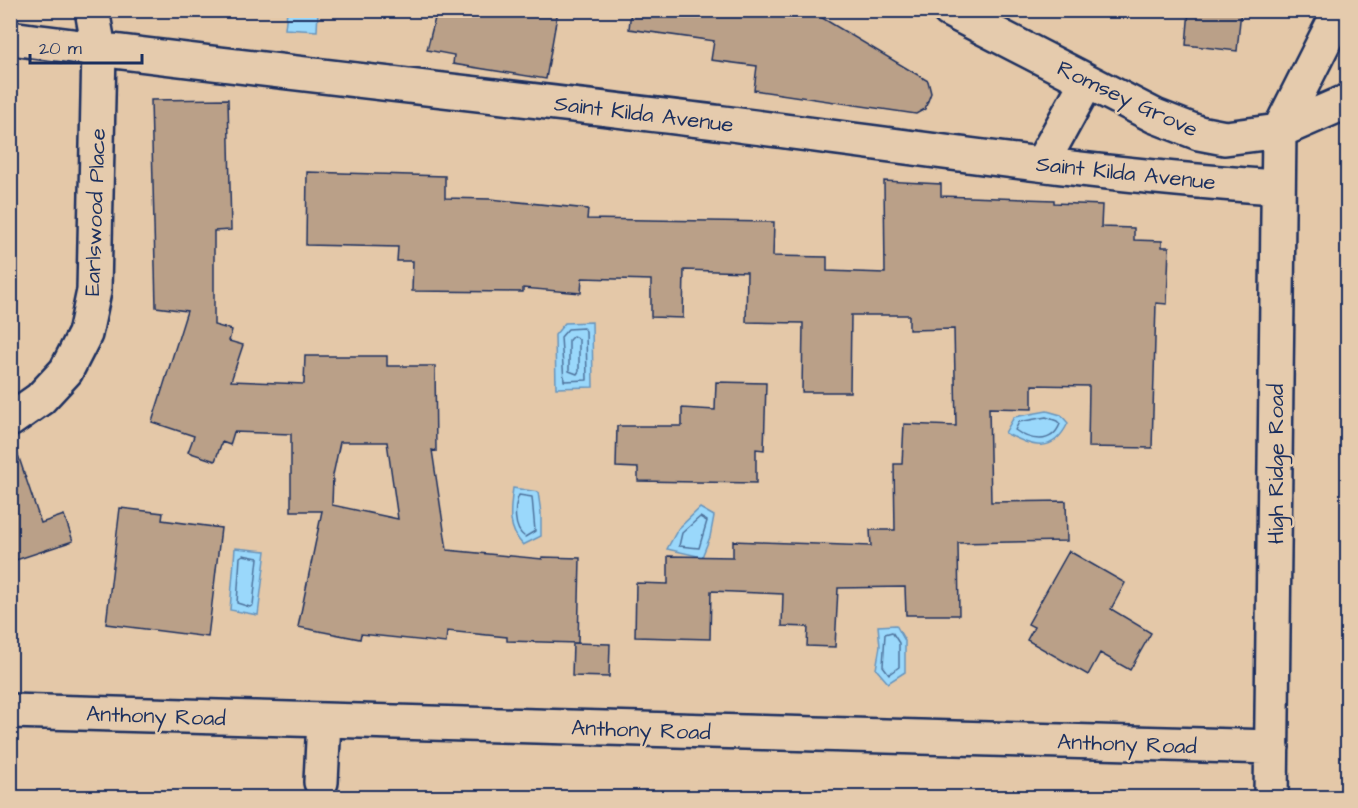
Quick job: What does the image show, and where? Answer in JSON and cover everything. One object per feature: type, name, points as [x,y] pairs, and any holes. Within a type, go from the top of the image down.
[{"type":"street","name":"Earlswood Place","points":[[10,420],[40,399],[66,371],[85,334],[94,291],[99,50],[92,10]]},
{"type":"street","name":"Romsey Grove","points":[[949,10],[1155,116],[1198,133],[1225,138],[1279,131],[1347,101]]},
{"type":"street","points":[[1279,131],[1340,10]]},
{"type":"street","name":"Saint Kilda Avenue","points":[[10,38],[1042,163],[1210,182],[1277,187]]},
{"type":"street","points":[[1042,163],[1087,81]]},
{"type":"street","name":"High Ridge Road","points":[[1271,798],[1279,131]]},
{"type":"street","name":"Anthony Road","points":[[10,711],[1272,747]]},
{"type":"street","points":[[321,782],[324,720]]},
{"type":"water","points":[[287,11],[318,11],[317,31],[285,29]]},
{"type":"water","points":[[592,322],[593,387],[556,388],[555,335],[565,323]]},
{"type":"water","points":[[1047,411],[1061,415],[1068,423],[1062,433],[1048,444],[1024,442],[1005,433],[1014,417]]},
{"type":"water","points":[[513,488],[538,492],[541,536],[523,545],[512,525]]},
{"type":"water","points":[[700,508],[714,516],[710,537],[702,557],[667,549],[678,529]]},
{"type":"water","points":[[235,548],[266,551],[258,615],[230,610]]},
{"type":"water","points":[[896,625],[905,641],[905,672],[888,683],[876,669],[880,646],[878,626]]},
{"type":"building","points":[[437,10],[558,10],[546,79],[453,64],[454,55],[427,50]]},
{"type":"building","points":[[631,10],[809,10],[928,81],[931,93],[925,109],[916,114],[754,90],[757,66],[711,60],[714,41],[629,29]]},
{"type":"building","points":[[1189,10],[1241,10],[1237,51],[1186,45]]},
{"type":"building","points":[[228,99],[231,230],[214,231],[214,325],[232,330],[229,341],[243,345],[231,381],[304,384],[305,356],[387,356],[387,366],[435,366],[436,451],[432,450],[447,550],[542,559],[542,557],[580,558],[578,643],[507,641],[507,637],[447,631],[446,643],[361,634],[360,639],[298,627],[322,511],[291,511],[291,434],[234,432],[230,445],[222,442],[215,461],[188,452],[194,436],[152,422],[187,311],[156,307],[151,100]],"holes":[[[340,442],[387,442],[398,519],[332,505],[333,475]]]},
{"type":"building","points":[[307,172],[445,176],[445,198],[490,199],[588,209],[587,219],[774,222],[773,256],[827,257],[827,271],[885,273],[884,181],[941,184],[941,196],[1054,200],[1054,203],[1102,205],[1101,227],[1134,228],[1134,240],[1162,241],[1162,247],[1169,247],[1167,304],[1156,303],[1152,448],[1088,447],[1089,386],[1032,385],[1032,409],[989,408],[991,502],[1066,501],[1067,541],[958,543],[959,615],[906,615],[905,587],[838,588],[835,647],[807,646],[808,627],[782,626],[783,594],[711,591],[710,639],[635,637],[636,583],[668,584],[668,556],[733,557],[733,541],[871,546],[870,530],[895,530],[894,464],[902,464],[904,424],[956,426],[954,329],[909,330],[909,315],[851,315],[850,392],[802,392],[803,323],[746,322],[747,272],[684,270],[683,318],[651,317],[651,280],[582,278],[581,293],[523,288],[523,292],[412,291],[413,261],[397,261],[398,247],[306,245]]},
{"type":"building","points":[[716,382],[766,383],[764,450],[756,449],[756,483],[638,481],[638,468],[616,467],[617,426],[682,426],[682,408],[715,410]]},
{"type":"building","points":[[16,449],[41,523],[64,515],[73,541],[10,562],[10,450]]},
{"type":"building","points":[[120,508],[163,513],[162,520],[221,528],[208,637],[106,624]]},
{"type":"building","points":[[1069,551],[1125,583],[1111,609],[1151,633],[1130,670],[1100,653],[1088,675],[1027,640],[1034,627],[1028,624]]},
{"type":"building","points":[[573,643],[610,644],[609,677],[572,676]]}]
